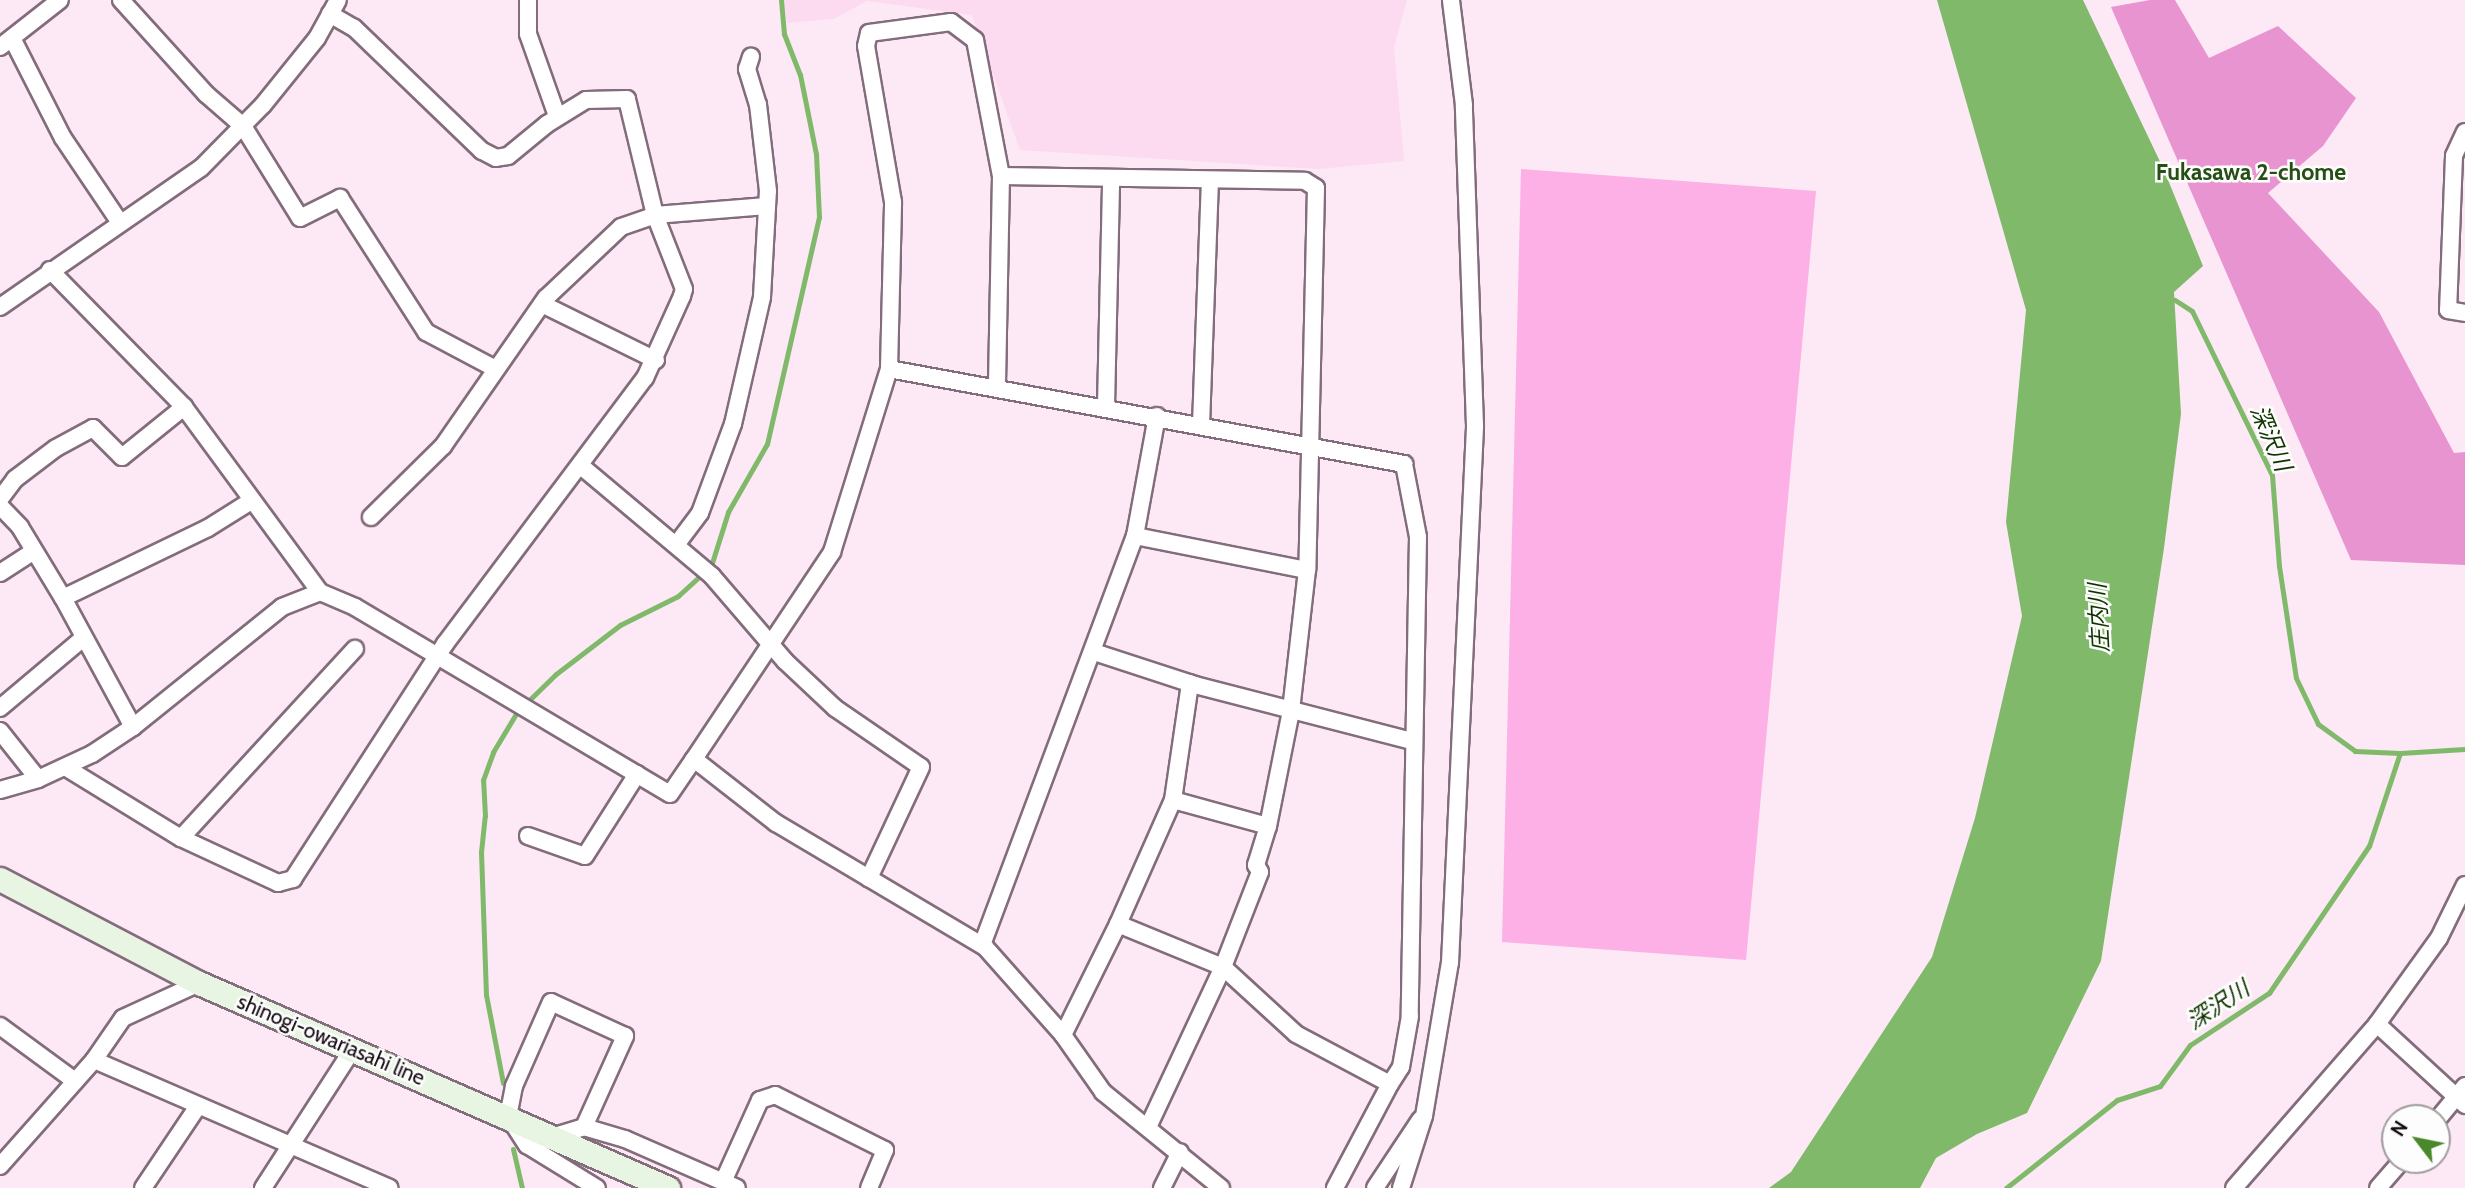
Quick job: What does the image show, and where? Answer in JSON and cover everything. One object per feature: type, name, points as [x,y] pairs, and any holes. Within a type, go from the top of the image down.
[{"type":"main road","name":"shinogi-owariasahi line","points":[[0,879],[199,984],[555,1136],[668,1188]]},
{"type":"street","points":[[60,0],[6,43],[63,138],[119,221]]},
{"type":"street","points":[[121,0],[243,126],[300,218],[340,198],[426,332],[496,369]]},
{"type":"street","points":[[528,0],[528,34],[557,116]]},
{"type":"street","points":[[1401,1188],[1424,1116],[1450,963],[1475,426],[1464,104],[1451,0]]},
{"type":"street","points":[[0,307],[119,221],[201,168],[243,126],[317,38],[334,7],[482,151],[496,158],[508,156],[557,116],[586,100],[627,99],[655,215],[684,289],[656,360],[581,466],[505,559],[438,655],[293,879],[278,883],[181,838],[65,766]]},
{"type":"street","points":[[50,270],[184,407],[320,592],[438,655],[670,794],[773,645],[832,552],[889,369],[893,202],[866,46],[869,33],[951,22],[975,40],[1001,177],[998,388]]},
{"type":"street","points":[[676,545],[700,513],[733,424],[762,296],[767,206],[758,105],[747,69],[751,57]]},
{"type":"street","points":[[2465,132],[2454,156],[2460,209],[2448,310],[2465,313]]},
{"type":"street","points":[[1001,177],[1305,181],[1316,188],[1307,569],[1292,711],[1268,826],[1256,865],[1260,872],[1223,967],[1148,1127]]},
{"type":"street","points":[[1106,406],[1111,178]]},
{"type":"street","points":[[1201,425],[1210,180]]},
{"type":"street","points":[[371,517],[443,446],[542,304],[621,227],[655,215],[767,206]]},
{"type":"street","points":[[542,304],[656,360]]},
{"type":"street","points":[[889,369],[1106,406],[1404,464],[1418,537],[1412,741],[1410,1016],[1401,1068],[1335,1188]]},
{"type":"street","points":[[0,499],[15,479],[56,448],[93,428],[122,457],[184,407]]},
{"type":"street","points":[[982,945],[1094,652],[1135,536],[1157,416]]},
{"type":"street","points":[[581,466],[706,571],[835,708],[921,767],[869,878]]},
{"type":"street","points":[[63,598],[208,528],[251,501]]},
{"type":"street","points":[[0,506],[34,551],[63,598],[133,727]]},
{"type":"street","points":[[1135,536],[1307,569]]},
{"type":"street","points":[[0,573],[34,551]]},
{"type":"street","points":[[0,790],[38,779],[133,727],[282,607],[320,592]]},
{"type":"street","points":[[0,708],[83,638]]},
{"type":"street","points":[[181,838],[355,649]]},
{"type":"street","points":[[1094,652],[1190,683],[1412,741]]},
{"type":"street","points":[[1063,1035],[1118,924],[1173,800],[1190,683]]},
{"type":"street","points":[[0,731],[38,779]]},
{"type":"street","points":[[694,759],[776,823],[982,945],[1063,1035],[1102,1092],[1181,1152],[1221,1188]]},
{"type":"street","points":[[528,836],[585,856],[637,774]]},
{"type":"street","points":[[1173,800],[1268,826]]},
{"type":"street","points":[[2234,1188],[2377,1024],[2439,938],[2465,885]]},
{"type":"street","points":[[1118,924],[1223,967],[1317,1049],[1345,1057],[1390,1084]]},
{"type":"street","points":[[0,1166],[94,1060],[123,1017],[199,984]]},
{"type":"street","points":[[584,1127],[625,1036],[551,1002],[514,1086],[508,1116],[527,1145],[597,1188]]},
{"type":"street","points":[[2377,1024],[2462,1096]]},
{"type":"street","points":[[0,1026],[75,1082]]},
{"type":"street","points":[[263,1188],[353,1049]]},
{"type":"street","points":[[94,1060],[386,1187]]},
{"type":"street","points":[[555,1136],[584,1127],[625,1139],[730,1185],[760,1100],[775,1095],[885,1150],[869,1188]]},
{"type":"street","points":[[143,1188],[198,1106]]},
{"type":"street","points":[[1375,1188],[1407,1134],[1424,1116]]},
{"type":"street","points":[[1162,1188],[1181,1152]]},
{"type":"street","points":[[2378,1188],[2390,1174]]},
{"type":"shaded area","points":[[784,0],[1407,0],[1394,47],[1404,161],[1319,169],[1020,150],[972,15],[867,1],[834,19],[787,23]]},
{"type":"shaded area","points":[[2150,0],[2175,0],[2209,58],[2278,26],[2356,98],[2323,146],[2268,193],[2379,312],[2454,453],[2465,452],[2465,565],[2351,560],[2111,7]]},
{"type":"shaded area","points":[[1521,169],[1816,191],[1746,960],[1502,942]]},
{"type":"water","name":"庄内川","points":[[1937,0],[2083,0],[2164,170],[2203,266],[2174,292],[2181,414],[2164,548],[2101,961],[2027,1113],[1977,1134],[1936,1158],[1920,1188],[1769,1188],[1791,1172],[1932,957],[1975,818],[2022,616],[2006,522],[2026,310]]},
{"type":"waterway","points":[[503,1083],[486,995],[481,852],[485,816],[483,780],[493,752],[517,712],[556,674],[620,625],[678,596],[711,566],[728,512],[767,444],[819,217],[816,154],[800,75],[784,34],[781,0]]},
{"type":"waterway","name":"深沢川","points":[[2175,300],[2192,311],[2272,475],[2279,566],[2296,678],[2318,724],[2355,751],[2400,753]]},
{"type":"waterway","name":"深沢川","points":[[2006,1188],[2117,1100],[2160,1086],[2190,1045],[2269,993],[2369,846],[2400,753],[2465,749]]},
{"type":"waterway","points":[[513,1149],[522,1188]]},
{"type":"district","name":"Fukasawa 2-chome","points":[[2251,172]]}]
